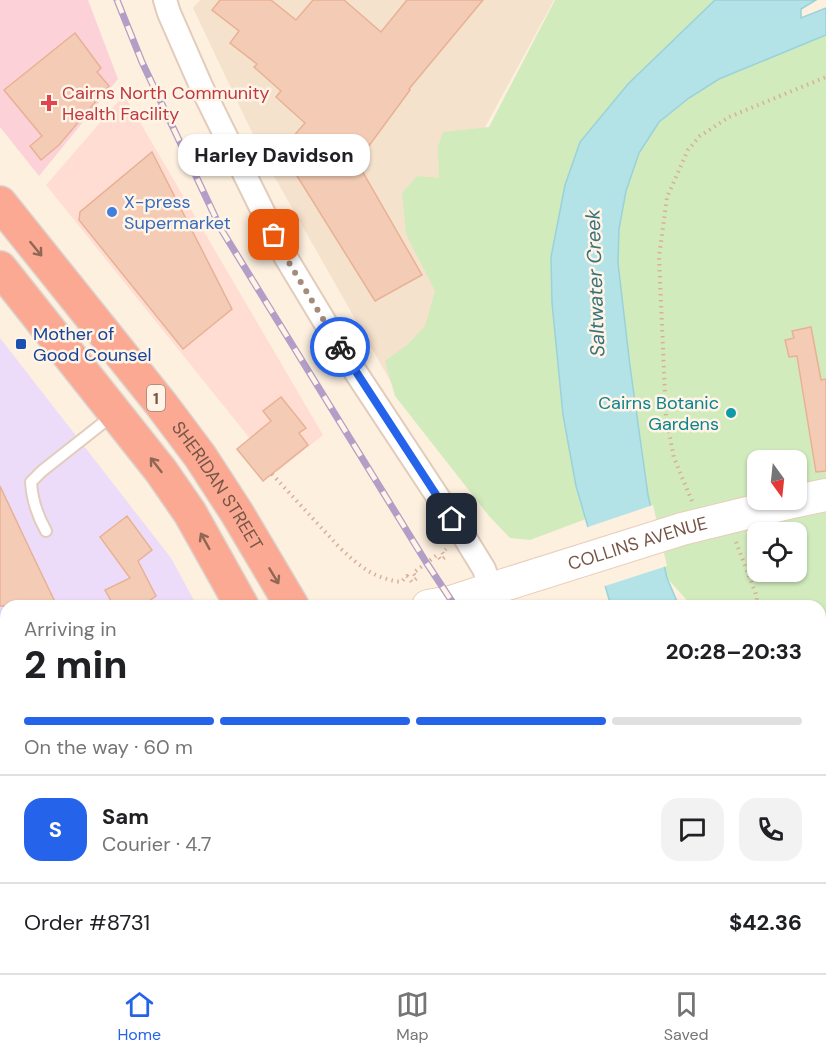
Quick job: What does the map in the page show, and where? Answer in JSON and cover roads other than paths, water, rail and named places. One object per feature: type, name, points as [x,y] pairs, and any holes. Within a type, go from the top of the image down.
[{"type":"highway","name":"SHERIDAN STREET","points":[[0,203],[200,456],[231,503],[288,600]]},
{"type":"highway","name":"SHERIDAN STREET","points":[[0,268],[161,471],[180,498],[239,600]]},
{"type":"street","points":[[165,0],[201,86],[285,256],[349,362],[465,538],[484,569],[491,589]]},
{"type":"street","name":"COLLINS AVENUE","points":[[454,600],[563,566],[687,515],[792,502],[826,495]]},
{"type":"lane","points":[[46,531],[39,519],[32,497],[31,482],[116,413]]},
{"type":"water","name":"Saltwater Creek","points":[[715,0],[816,0],[801,9],[801,18],[826,8],[826,35],[719,79],[689,98],[659,122],[639,153],[626,191],[619,229],[618,263],[630,366],[648,495],[667,578],[676,600],[609,600],[576,486],[563,415],[552,303],[551,257],[565,185],[580,142],[628,84]]},
{"type":"railway","points":[[117,0],[142,62],[221,229],[451,600]]},
{"type":"place","name":"Cairns North Community Health Facility","points":[[49,103]]},
{"type":"place","name":"X-press Supermarket","points":[[112,212]]},
{"type":"place","name":"Harley Davidson","points":[[274,235]]},
{"type":"place","name":"Mother of Good Counsel","points":[[21,344]]},
{"type":"place","name":"Cairns Botanic Gardens","points":[[731,413]]}]
